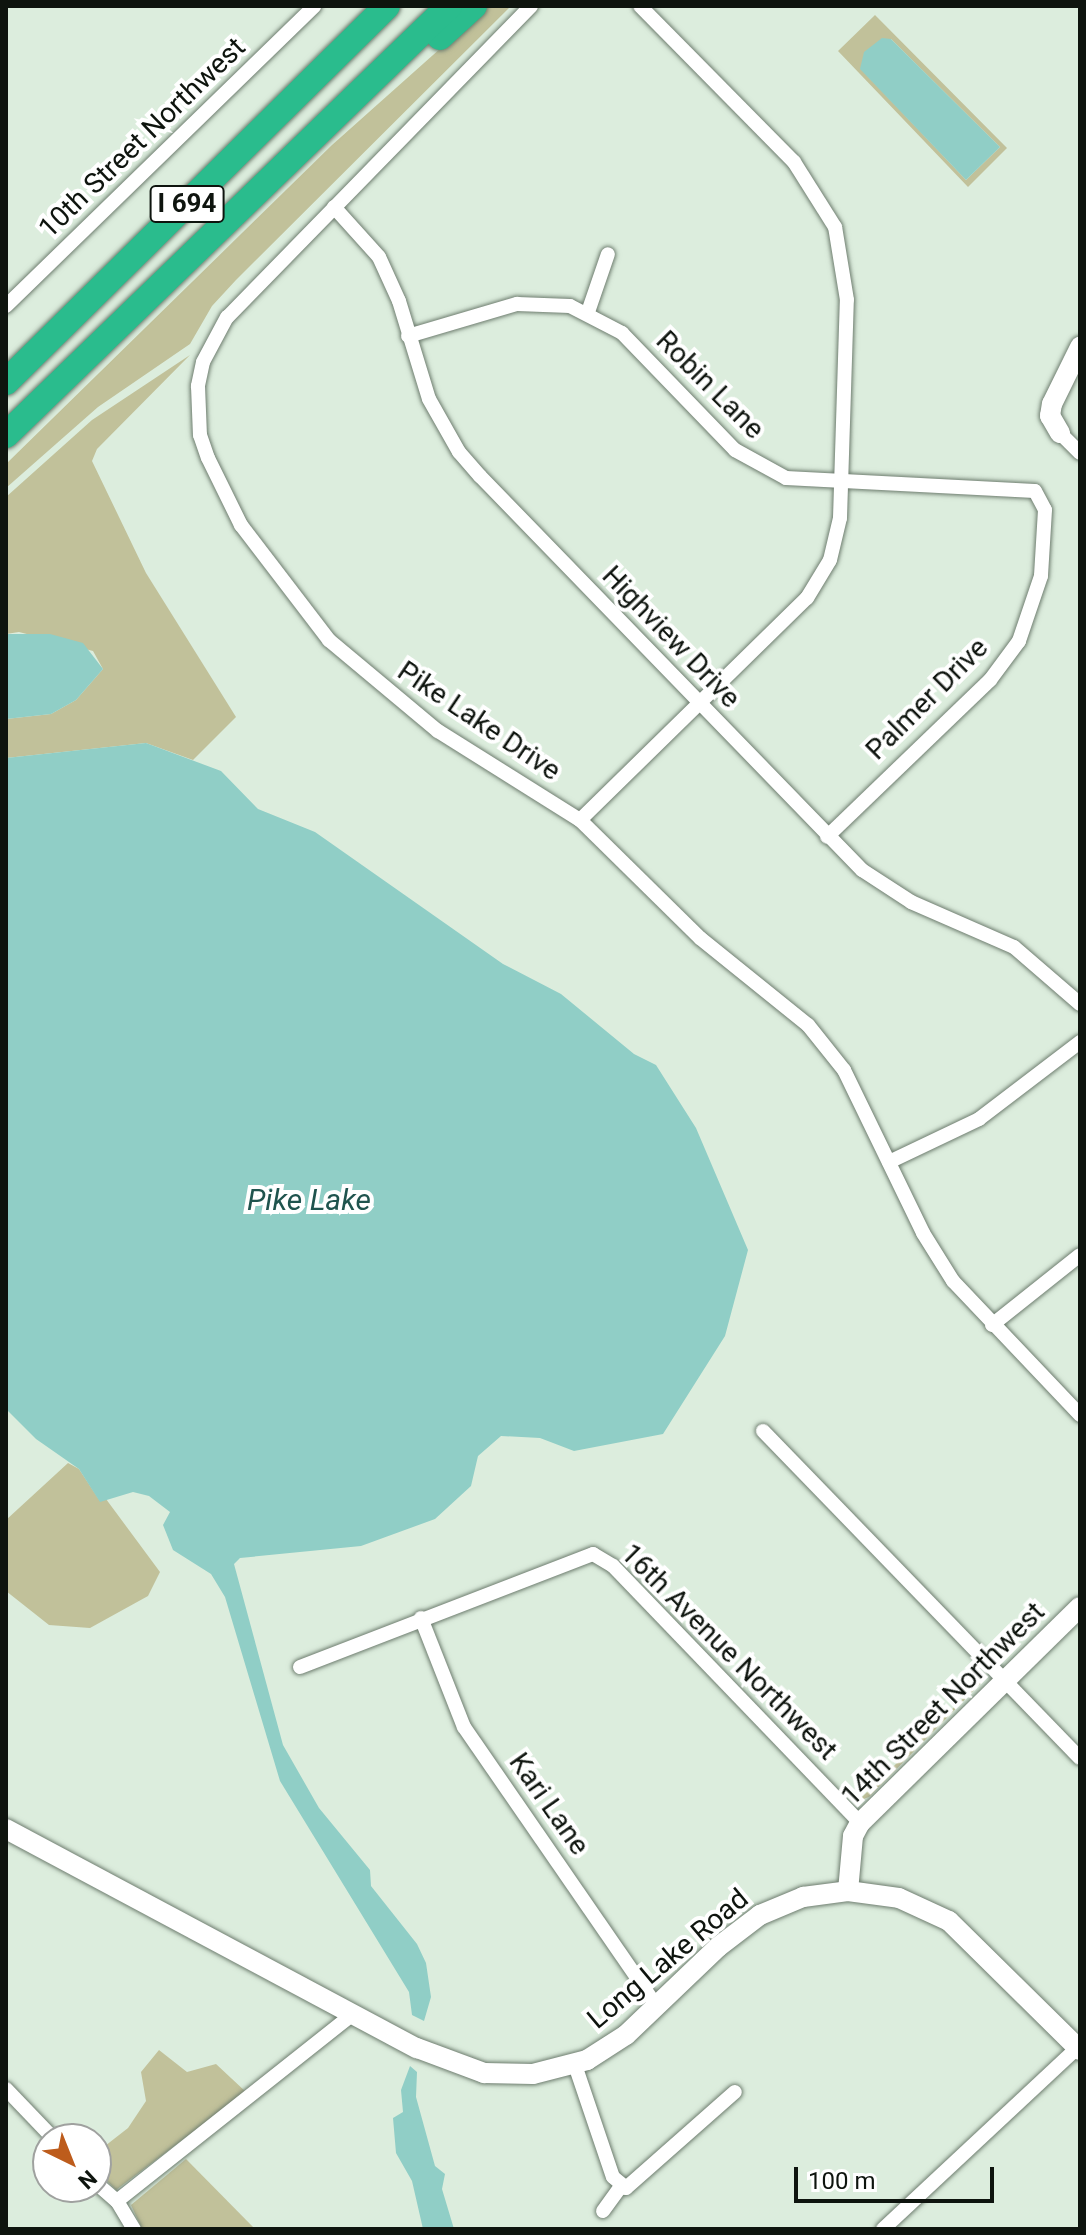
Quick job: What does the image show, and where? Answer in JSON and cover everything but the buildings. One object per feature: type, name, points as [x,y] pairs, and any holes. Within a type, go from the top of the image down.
[{"type":"highway","name":"I 694","points":[[6,382],[373,16],[387,6]]},
{"type":"highway","name":"I 694","points":[[6,435],[449,6]]},
{"type":"highway","points":[[353,100],[428,48],[474,6]]},
{"type":"street","name":"10th Street Northwest","points":[[6,306],[314,6]]},
{"type":"street","name":"Pike Lake Drive","points":[[531,6],[227,317],[213,340],[198,386],[200,435],[208,458],[241,525],[329,640],[438,731],[580,820],[700,938],[808,1025],[844,1070],[938,1258],[992,1325],[1080,1415]]},
{"type":"street","points":[[580,820],[807,598],[820,578],[835,542],[841,483],[847,300],[835,227],[794,162],[640,6]]},
{"type":"street","name":"Highview Drive","points":[[334,207],[379,257],[429,399],[459,452],[827,837],[886,888],[1014,947],[1080,1004]]},
{"type":"street","points":[[588,312],[608,254]]},
{"type":"street","name":"Robin Lane","points":[[408,336],[517,304],[551,303],[588,312],[622,333],[750,461],[786,478],[1035,491]]},
{"type":"street","points":[[1080,347],[1052,404],[1050,416],[1060,433],[1080,453]]},
{"type":"street","name":"Palmer Drive","points":[[827,837],[990,680],[1019,641],[1041,576],[1045,510],[1035,491]]},
{"type":"street","points":[[889,1162],[979,1119],[1021,1092],[1080,1042]]},
{"type":"street","points":[[992,1325],[1080,1255]]},
{"type":"street","points":[[763,1431],[1080,1758]]},
{"type":"street","name":"16th Avenue Northwest","points":[[421,1618],[593,1554],[613,1566],[860,1823]]},
{"type":"street","name":"14th Street Northwest","points":[[848,1891],[853,1836],[860,1823],[1080,1607]]},
{"type":"street","points":[[300,1667],[421,1618]]},
{"type":"street","name":"Kari Lane","points":[[421,1618],[464,1727],[657,2007]]},
{"type":"street","name":"Long Lake Road","points":[[6,1829],[442,2061],[484,2073],[533,2074],[575,2065],[616,2042],[760,1915],[803,1897],[848,1891],[899,1898],[949,1921],[1079,2048]]},
{"type":"street","points":[[117,2201],[353,2014]]},
{"type":"street","points":[[883,2229],[1079,2048]]},
{"type":"street","points":[[575,2065],[613,2177],[621,2186],[633,2186],[735,2092]]},
{"type":"street","points":[[6,2089],[39,2123]]},
{"type":"street","points":[[603,2211],[621,2186]]},
{"type":"street","points":[[112,2197],[134,2229]]},
{"type":"green space","points":[[488,6],[511,6],[236,280],[212,306],[190,344],[98,407],[6,488],[6,464],[332,145]]},
{"type":"green space","points":[[875,15],[1007,148],[968,187],[838,51]],"holes":[[[891,39],[1000,147],[966,180],[861,69]]]},
{"type":"green space","points":[[190,355],[97,449],[92,461],[146,573],[236,717],[193,760],[146,743],[6,758],[6,719],[51,714],[76,700],[103,669],[93,651],[19,632],[6,634],[6,497],[92,420]]},
{"type":"green space","points":[[68,1463],[79,1469],[100,1501],[106,1499],[160,1572],[148,1596],[90,1628],[49,1625],[6,1591],[6,1520]]},
{"type":"green space","points":[[984,1678],[869,1797],[858,1801]]},
{"type":"green space","points":[[159,2050],[187,2072],[216,2064],[246,2092],[116,2190],[112,2186],[112,2140],[128,2128],[146,2101],[141,2072]]},
{"type":"green space","points":[[186,2159],[255,2229],[142,2229],[131,2205]]},
{"type":"water","points":[[882,38],[891,39],[1000,147],[966,180],[860,69],[864,52]]},
{"type":"water","points":[[6,634],[50,634],[83,643],[103,669],[76,700],[51,714],[6,719]]},
{"type":"water","name":"Pike Lake","points":[[146,743],[221,771],[258,809],[315,832],[503,964],[561,994],[634,1054],[656,1065],[696,1128],[748,1250],[725,1336],[663,1434],[574,1451],[540,1438],[501,1436],[478,1456],[471,1486],[435,1519],[361,1546],[240,1558],[234,1564],[283,1745],[319,1808],[370,1870],[371,1886],[417,1944],[426,1963],[431,1997],[424,2021],[412,2015],[409,1992],[280,1781],[225,1597],[211,1574],[173,1550],[163,1525],[170,1512],[149,1496],[133,1492],[100,1502],[79,1469],[36,1439],[6,1409],[6,758]]},
{"type":"water","points":[[410,2066],[417,2072],[416,2097],[435,2166],[445,2174],[442,2189],[454,2229],[423,2229],[412,2181],[396,2153],[393,2118],[403,2112],[401,2090]]}]
